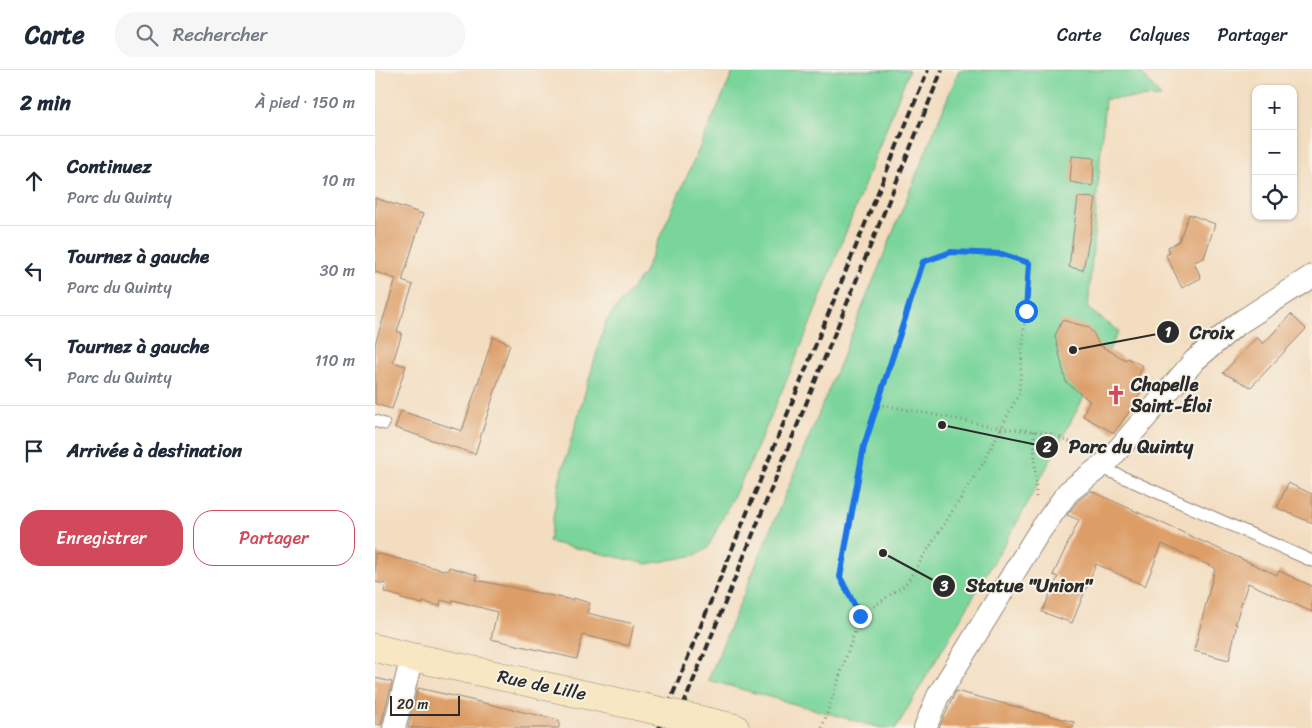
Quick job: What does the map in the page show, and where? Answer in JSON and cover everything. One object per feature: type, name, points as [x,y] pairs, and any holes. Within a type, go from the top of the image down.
[{"type":"main road","name":"Rue de Lille","points":[[375,648],[735,728]]},
{"type":"street","points":[[925,728],[938,696],[1037,535],[1068,492],[1109,460],[1195,360],[1236,325],[1312,276]]},
{"type":"street","points":[[394,728],[412,657]]},
{"type":"lane","points":[[1100,467],[1312,561]]},
{"type":"path","points":[[822,728],[860,616],[906,584],[985,460],[1019,393],[1029,263],[1002,254],[951,252],[923,262],[864,446],[840,577],[860,616]]},
{"type":"path","points":[[878,404],[1001,428],[1050,433],[1069,441]]},
{"type":"path","points":[[1034,431],[1036,497]]},
{"type":"green space","points":[[734,70],[909,70],[803,342],[751,462],[707,549],[696,555],[648,564],[549,542],[560,478],[606,321],[644,273]]},
{"type":"green space","points":[[959,70],[1139,70],[1161,97],[1105,99],[1088,309],[1119,331],[1019,519],[896,728],[881,728],[708,680]]},
{"type":"building","points":[[1072,156],[1094,158],[1093,186],[1070,182]]},
{"type":"building","points":[[1078,197],[1096,198],[1083,270],[1069,267]]},
{"type":"building","points":[[375,198],[423,214],[402,281],[413,285],[397,331],[402,333],[393,362],[406,366],[392,409],[375,404],[375,344],[396,279],[375,272]]},
{"type":"building","points":[[1189,214],[1215,224],[1204,258],[1194,262],[1201,278],[1182,288],[1166,255],[1170,253],[1168,247],[1179,241]]},
{"type":"building","points":[[1291,314],[1306,329],[1251,387],[1223,373],[1257,337],[1263,344]]},
{"type":"building","points":[[1062,320],[1088,327],[1099,345],[1126,360],[1127,358],[1143,366],[1137,379],[1144,383],[1140,393],[1136,402],[1114,433],[1083,416],[1090,401],[1066,382],[1055,336]]},
{"type":"building","points":[[493,337],[510,344],[475,454],[395,428],[401,411],[462,431]]},
{"type":"building","points":[[1288,483],[1312,494],[1312,523],[1277,508]]},
{"type":"building","points":[[1091,491],[1277,575],[1279,571],[1312,586],[1312,612],[1248,583],[1235,624],[1237,624],[1229,660],[1194,651],[1215,568],[1162,544],[1145,586],[1096,564],[1072,623],[1042,612],[1058,577],[1053,575],[1079,520],[1067,515],[1078,501]]},
{"type":"building","points":[[375,553],[448,571],[449,567],[477,575],[476,580],[572,600],[573,598],[590,603],[587,613],[634,624],[629,646],[583,635],[577,659],[491,639],[497,612],[453,600],[452,603],[441,600],[440,606],[423,602],[423,604],[401,599],[401,597],[384,592],[386,584],[375,582]]},
{"type":"building","points":[[375,678],[392,682],[381,725],[375,724]]},
{"type":"building","points":[[418,688],[559,720],[559,728],[408,728]]},
{"type":"building","points":[[956,691],[1074,722],[1073,728],[939,728]]},
{"type":"railway","points":[[659,728],[928,70]]},
{"type":"railway","points":[[674,728],[942,70]]},
{"type":"place","name":"Croix","points":[[1073,350]]},
{"type":"place","name":"Chapelle Saint-Éloi","points":[[1116,395]]},
{"type":"place","name":"Parc du Quinty","points":[[942,425]]},
{"type":"place","name":"Statue \"Union\"","points":[[883,553]]},
{"type":"route","points":[[860,616],[840,577],[864,446],[923,262],[951,252],[1002,254],[1029,263],[1026,311]]}]
